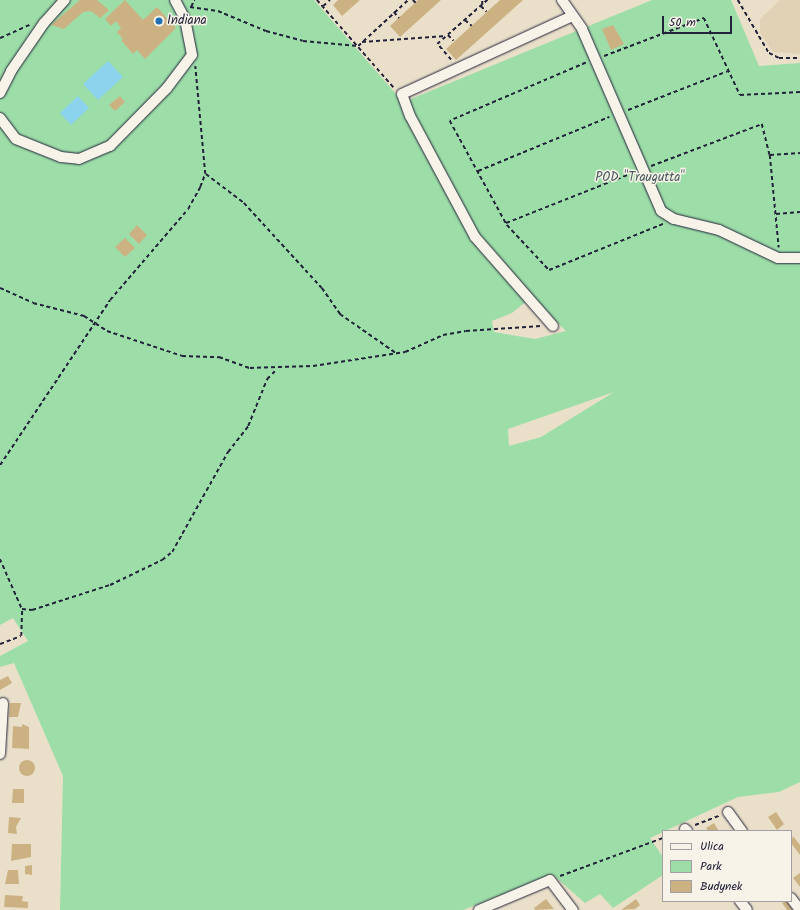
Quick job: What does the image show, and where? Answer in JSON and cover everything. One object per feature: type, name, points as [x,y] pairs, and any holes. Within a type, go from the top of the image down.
[{"type":"street","points":[[0,93],[10,71],[44,23],[65,0]]},
{"type":"street","points":[[562,0],[570,16],[582,29],[661,211],[676,219],[719,230],[780,258],[800,258]]},
{"type":"street","points":[[0,118],[16,139],[38,150],[79,159],[92,155],[117,140],[176,78],[192,55],[189,34],[177,3]]},
{"type":"street","points":[[553,326],[475,237],[407,111],[402,94],[459,69],[570,16]]},
{"type":"street","points":[[0,754],[3,703]]},
{"type":"street","points":[[728,812],[741,830]]},
{"type":"street","points":[[479,910],[550,880],[573,910]]},
{"type":"street","points":[[792,899],[800,910]]},
{"type":"street","points":[[741,902],[747,910]]},
{"type":"path","points":[[191,7],[194,0]]},
{"type":"path","points":[[317,0],[402,94]]},
{"type":"path","points":[[323,6],[330,0]]},
{"type":"path","points":[[358,46],[408,0]]},
{"type":"path","points":[[413,0],[416,3]]},
{"type":"path","points":[[482,0],[482,5],[487,12]]},
{"type":"path","points":[[459,69],[437,44],[487,0]]},
{"type":"path","points":[[738,0],[769,53],[779,58],[800,58]]},
{"type":"path","points":[[177,3],[191,7],[218,11],[266,31],[303,40],[358,46]]},
{"type":"path","points":[[394,12],[399,18]]},
{"type":"path","points":[[0,38],[41,19],[44,23]]},
{"type":"path","points":[[465,20],[472,26]]},
{"type":"path","points":[[362,42],[447,36],[454,41]]},
{"type":"path","points":[[0,465],[95,322],[147,253],[188,209],[205,174],[198,83],[192,55]]},
{"type":"path","points":[[676,219],[551,270],[506,223],[478,170],[728,71]]},
{"type":"path","points":[[506,223],[759,123],[764,125],[770,155],[780,258]]},
{"type":"path","points":[[770,155],[800,153]]},
{"type":"path","points":[[205,174],[244,203],[322,288],[340,314],[396,353]]},
{"type":"path","points":[[776,214],[800,212]]},
{"type":"path","points":[[0,288],[33,303],[84,316],[107,331],[182,356],[219,357],[250,368],[277,369],[396,353],[443,335],[466,331],[553,326]]},
{"type":"path","points":[[22,609],[32,610],[110,585],[162,560],[172,552],[217,477],[228,452],[248,426],[267,379],[277,369]]},
{"type":"path","points":[[0,559],[22,609],[20,636],[0,644]]},
{"type":"path","points":[[686,830],[728,812]]},
{"type":"path","points":[[550,880],[662,838]]},
{"type":"shaded area","points":[[780,0],[800,0],[800,54],[773,52],[760,33],[760,19]]},
{"type":"green space","name":"POD \"Traugutta\"","points":[[0,0],[314,0],[396,94],[423,148],[406,101],[652,0],[731,0],[759,66],[800,63],[800,782],[779,792],[738,797],[667,830],[662,830],[662,832],[650,838],[662,856],[662,876],[613,908],[600,894],[585,903],[553,875],[463,910],[60,910],[63,776],[14,663],[0,667],[0,656],[28,641],[13,618],[0,625]],"holes":[[[527,291],[566,331],[535,339],[494,332],[492,321],[512,313],[528,300]],[[614,392],[541,437],[509,446],[508,429]]]},
{"type":"water","points":[[108,61],[123,77],[98,100],[83,84]]},
{"type":"water","points":[[78,96],[89,108],[71,125],[60,113]]},
{"type":"building","points":[[80,0],[97,0],[109,10],[100,18],[91,11],[83,12],[64,29],[51,25]]},
{"type":"building","points":[[125,0],[143,20],[157,7],[176,28],[145,59],[137,50],[133,54],[121,40],[123,39],[117,32],[121,28],[116,21],[111,26],[105,19]]},
{"type":"building","points":[[338,0],[360,0],[342,16],[333,5]]},
{"type":"building","points":[[418,0],[441,0],[400,37],[390,26]]},
{"type":"building","points":[[500,0],[523,0],[456,60],[446,49]]},
{"type":"building","points":[[613,25],[624,44],[611,50],[602,29]]},
{"type":"building","points":[[120,96],[125,102],[115,111],[109,105]]},
{"type":"building","points":[[137,225],[147,235],[139,244],[129,234]]},
{"type":"building","points":[[125,238],[135,248],[125,257],[115,247]]},
{"type":"building","points":[[8,676],[12,683],[0,690],[0,680]]},
{"type":"building","points":[[10,703],[21,703],[18,717],[9,717]]},
{"type":"building","points":[[22,724],[29,727],[29,749],[12,748],[13,726],[22,727]]},
{"type":"building","points":[[24,760],[30,760],[35,765],[33,774],[30,776],[24,776],[19,771],[19,765]]},
{"type":"building","points":[[13,789],[24,789],[24,803],[12,803]]},
{"type":"building","points":[[776,812],[784,824],[777,830],[768,817]]},
{"type":"building","points":[[9,817],[21,818],[16,827],[17,834],[8,833]]},
{"type":"building","points":[[714,823],[718,830],[707,830],[706,828]]},
{"type":"building","points":[[793,836],[800,845],[800,855],[792,844]]},
{"type":"building","points":[[12,844],[31,844],[31,857],[11,861]]},
{"type":"building","points":[[32,865],[32,875],[25,874],[25,866]]},
{"type":"building","points":[[8,870],[18,870],[19,884],[5,884]]},
{"type":"building","points":[[800,873],[800,887],[793,878]]},
{"type":"building","points":[[5,895],[23,896],[22,901],[28,902],[28,908],[4,907]]},
{"type":"building","points":[[546,899],[554,909],[535,910],[534,908]]},
{"type":"building","points":[[636,899],[640,905],[635,909],[621,910]]},
{"type":"building","points":[[787,902],[793,910],[787,910],[782,903]]},
{"type":"place","name":"Indiana","points":[[159,21]]}]
